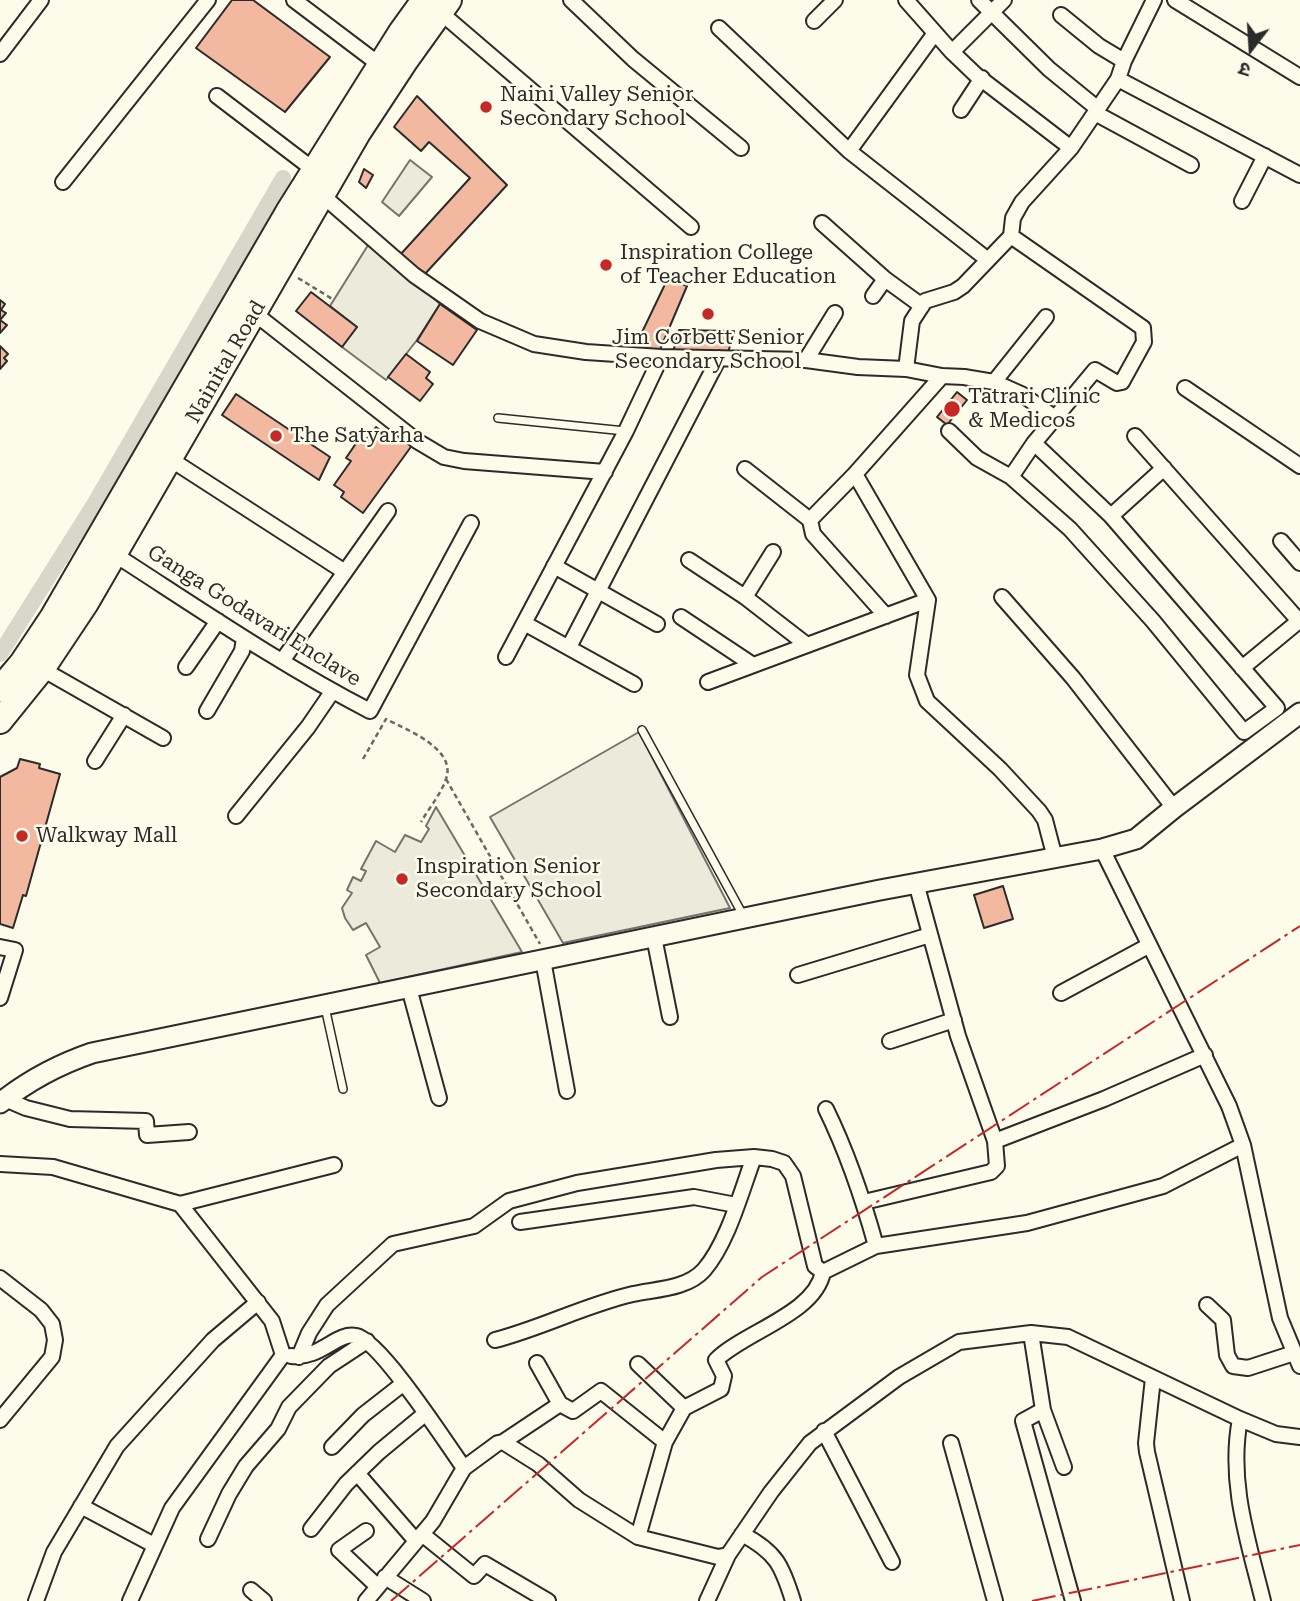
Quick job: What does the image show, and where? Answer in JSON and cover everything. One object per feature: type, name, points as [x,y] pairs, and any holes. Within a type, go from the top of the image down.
[{"type":"highway","name":"Nainital Road","points":[[0,689],[22,663],[90,557],[323,173],[380,65],[437,4]]},
{"type":"highway","name":"Nainital Road","points":[[0,721],[41,669],[86,603],[281,267],[323,173],[376,106],[437,4]]},
{"type":"highway","points":[[0,738],[14,724],[41,684],[41,669]]},
{"type":"main road","points":[[3,1101],[23,1084],[58,1065],[92,1053],[916,883],[1101,849],[1136,839],[1300,713]]},
{"type":"street","points":[[0,54],[41,0]]},
{"type":"street","points":[[63,182],[208,0]]},
{"type":"street","points":[[294,0],[380,65]]},
{"type":"street","points":[[571,0],[633,59],[741,148]]},
{"type":"street","points":[[814,21],[835,0]]},
{"type":"street","points":[[979,0],[1049,69],[1097,111],[1191,165]]},
{"type":"street","points":[[952,52],[1004,0]]},
{"type":"street","points":[[906,369],[912,321],[925,301],[954,292],[1011,236],[1013,218],[1022,202],[1071,148],[1118,79],[1154,0]]},
{"type":"street","points":[[1175,0],[1300,76]]},
{"type":"street","points":[[912,2],[934,33],[952,52],[1071,148]]},
{"type":"street","points":[[437,4],[691,227]]},
{"type":"street","points":[[1061,15],[1099,46],[1124,61]]},
{"type":"street","points":[[719,28],[849,151],[988,260]]},
{"type":"street","points":[[849,151],[934,33]]},
{"type":"street","points":[[961,110],[982,78]]},
{"type":"street","points":[[1118,79],[1300,175]]},
{"type":"street","points":[[217,96],[323,173],[414,275],[481,321],[534,344],[586,352],[661,357],[806,360],[858,367],[906,369],[993,382],[1023,395],[1055,418]]},
{"type":"street","points":[[1242,201],[1265,156]]},
{"type":"street","points":[[822,223],[885,279],[922,306]]},
{"type":"street","points":[[1011,236],[1143,328],[1144,342],[1122,382],[1117,383],[1095,370],[1034,443],[1011,477]]},
{"type":"street","points":[[873,296],[885,279]]},
{"type":"street","points":[[254,313],[417,441],[444,457],[464,461],[605,472]]},
{"type":"street","points":[[806,360],[835,313]]},
{"type":"street","points":[[993,382],[1046,317]]},
{"type":"street","points":[[506,657],[605,472],[661,357]]},
{"type":"street","points":[[569,647],[719,358]]},
{"type":"street","points":[[810,520],[942,376]]},
{"type":"street","points":[[1185,388],[1300,466]]},
{"type":"street","points":[[949,431],[977,458],[1011,477],[1070,529],[1153,621],[1244,732],[1277,708],[1111,516],[1034,443]]},
{"type":"street","points":[[1135,436],[1299,618],[1242,668]]},
{"type":"street","points":[[170,459],[345,572]]},
{"type":"street","points":[[1111,516],[1164,468]]},
{"type":"street","points":[[745,469],[810,520],[813,534],[886,616]]},
{"type":"street","points":[[855,474],[928,600],[917,675],[927,701],[1000,769],[1039,811],[1045,820],[1055,858]]},
{"type":"street","points":[[282,661],[388,511]]},
{"type":"street","name":"Ganga Godavari Enclave","points":[[114,554],[332,692],[370,711],[471,523]]},
{"type":"street","points":[[1281,541],[1300,564]]},
{"type":"street","points":[[745,597],[773,552]]},
{"type":"street","points":[[689,560],[745,597],[807,645]]},
{"type":"street","points":[[554,566],[657,624]]},
{"type":"street","points":[[1002,597],[1073,678],[1174,808]]},
{"type":"street","points":[[708,682],[928,600]]},
{"type":"street","points":[[681,617],[752,665]]},
{"type":"street","points":[[186,667],[218,621]]},
{"type":"street","points":[[524,623],[634,684]]},
{"type":"street","points":[[207,711],[242,651],[244,638]]},
{"type":"street","points":[[41,669],[163,738]]},
{"type":"street","points":[[236,817],[308,727],[332,692]]},
{"type":"street","points":[[95,761],[124,715]]},
{"type":"street","points":[[1101,849],[1229,1106],[1243,1145],[1280,1318],[1297,1360],[1248,1368],[1233,1366],[1227,1355],[1223,1320],[1206,1305]]},
{"type":"street","points":[[864,1202],[990,1172],[998,1166],[995,1141],[954,1020],[916,883]]},
{"type":"street","points":[[798,975],[930,935]]},
{"type":"street","points":[[654,937],[670,1017]]},
{"type":"street","points":[[1061,993],[1148,946]]},
{"type":"street","points":[[0,947],[15,950],[0,998]]},
{"type":"street","points":[[545,960],[567,1091]]},
{"type":"street","points":[[409,988],[439,1098]]},
{"type":"street","points":[[890,1041],[954,1020]]},
{"type":"street","points":[[995,1141],[1104,1099],[1205,1055]]},
{"type":"street","points":[[3,1101],[70,1119],[146,1121],[147,1135],[189,1132]]},
{"type":"street","points":[[826,1109],[842,1142],[864,1202],[876,1246]]},
{"type":"street","points":[[824,1272],[876,1246],[1027,1223],[1163,1186],[1243,1145]]},
{"type":"street","points":[[299,1357],[309,1333],[327,1305],[393,1244],[474,1226],[509,1201],[577,1183],[716,1160],[754,1157],[784,1163],[793,1176],[815,1266],[824,1272]]},
{"type":"street","points":[[495,1340],[573,1311],[633,1294],[675,1286],[702,1272],[719,1249],[754,1157]]},
{"type":"street","points":[[0,1164],[53,1167],[180,1204],[334,1166]]},
{"type":"street","points":[[520,1222],[694,1197],[736,1205]]},
{"type":"street","points":[[180,1204],[272,1321],[283,1355]]},
{"type":"street","points":[[638,1537],[665,1442],[684,1408],[721,1389],[724,1376],[716,1360],[814,1294],[821,1285],[824,1272]]},
{"type":"street","points":[[0,1278],[41,1310],[52,1324],[55,1340],[52,1357],[0,1420]]},
{"type":"street","points":[[36,1601],[54,1552],[117,1446],[213,1340],[258,1302]]},
{"type":"street","points":[[1031,1333],[1043,1410],[1064,1467]]},
{"type":"street","points":[[708,1601],[728,1555],[810,1443],[899,1377],[959,1342],[1031,1333],[1068,1338],[1240,1419],[1276,1434],[1300,1437]]},
{"type":"street","points":[[283,1355],[310,1356],[345,1336],[356,1335],[368,1340],[404,1383],[464,1468]]},
{"type":"street","points":[[208,1539],[229,1494],[246,1466],[278,1429],[289,1407],[328,1366],[368,1340]]},
{"type":"street","points":[[130,1601],[172,1508],[283,1355]]},
{"type":"street","points":[[537,1363],[560,1404],[573,1411],[601,1391],[665,1442]]},
{"type":"street","points":[[638,1364],[684,1408]]},
{"type":"street","points":[[1153,1378],[1147,1452],[1182,1601]]},
{"type":"street","points":[[332,1447],[363,1415],[404,1383]]},
{"type":"street","points":[[366,1601],[433,1521],[464,1468],[560,1404]]},
{"type":"street","points":[[1043,1410],[1023,1421],[1073,1601]]},
{"type":"street","points":[[311,1529],[346,1484],[379,1451],[426,1413]]},
{"type":"street","points":[[1240,1419],[1236,1440],[1236,1488],[1263,1601]]},
{"type":"street","points":[[824,1431],[892,1562]]},
{"type":"street","points":[[503,1442],[538,1464],[579,1500],[638,1537],[718,1557],[728,1555]]},
{"type":"street","points":[[951,1443],[995,1601]]},
{"type":"street","points":[[357,1474],[419,1538],[474,1576],[485,1564],[548,1601]]},
{"type":"street","points":[[81,1506],[154,1545]]},
{"type":"street","points":[[366,1531],[339,1550],[381,1582],[423,1601]]},
{"type":"street","points":[[742,1534],[764,1546],[784,1571],[793,1601]]},
{"type":"street","points":[[251,1590],[264,1601]]},
{"type":"lane","points":[[498,418],[626,431]]},
{"type":"lane","points":[[642,730],[745,918]]},
{"type":"lane","points":[[325,1006],[343,1089]]},
{"type":"path","points":[[281,267],[334,300]]},
{"type":"path","points":[[363,759],[386,719],[437,748],[448,767],[446,779],[421,821]]},
{"type":"path","points":[[446,779],[545,960]]},
{"type":"shaded area","points":[[410,160],[432,177],[399,216],[382,202]]},
{"type":"shaded area","points":[[370,242],[440,304],[417,340],[386,380],[342,347],[357,327],[330,306]]},
{"type":"shaded area","points":[[639,732],[730,908],[563,943],[490,817]]},
{"type":"shaded area","points":[[436,807],[522,952],[380,983],[366,955],[380,947],[366,923],[353,930],[345,918],[342,908],[352,893],[347,890],[353,877],[361,881],[366,871],[361,869],[376,841],[395,852],[405,835],[421,842],[429,829],[426,826]]},
{"type":"building","points":[[232,0],[253,0],[330,57],[285,112],[196,48]]},
{"type":"building","points":[[417,96],[507,185],[424,275],[400,255],[470,178],[429,142],[421,151],[394,127]]},
{"type":"building","points":[[364,169],[373,175],[366,188],[359,182]]},
{"type":"building","points":[[668,278],[687,286],[659,352],[634,349]]},
{"type":"building","points":[[311,292],[357,327],[342,347],[296,311]]},
{"type":"building","points":[[0,300],[5,304],[1,310],[6,313],[0,320]]},
{"type":"building","points":[[440,304],[477,330],[453,365],[417,341]]},
{"type":"building","points":[[0,320],[7,325],[0,333]]},
{"type":"building","points":[[679,330],[734,331],[728,353],[673,352]]},
{"type":"building","points":[[0,346],[8,354],[4,358],[7,361],[0,369]]},
{"type":"building","points":[[406,354],[430,372],[426,378],[433,384],[420,401],[388,377]]},
{"type":"building","points":[[957,392],[967,400],[947,425],[937,417]]},
{"type":"building","name":"The Satyarha","points":[[236,394],[330,457],[319,480],[222,415]]},
{"type":"building","points":[[376,427],[385,434],[390,428],[413,444],[363,513],[341,497],[344,492],[334,485],[351,461],[346,458],[359,439],[364,442]]},
{"type":"building","name":"Walkway Mall","points":[[20,759],[40,764],[39,768],[60,774],[26,896],[23,895],[13,928],[0,924],[0,777],[17,768]]},
{"type":"building","points":[[1003,886],[1013,919],[984,928],[974,895]]},
{"type":"waterway","points":[[0,654],[95,503],[283,178]]},
{"type":"power","points":[[391,1601],[762,1277],[1300,926]]},
{"type":"power","points":[[1032,1601],[1300,1545]]},
{"type":"place","name":"Naini Valley Senior Secondary School","points":[[486,107]]},
{"type":"place","name":"Inspiration College of Teacher Education","points":[[606,265]]},
{"type":"place","name":"Jim Corbett Senior Secondary School","points":[[708,314]]},
{"type":"place","name":"Tatrari Clinic & Medicos","points":[[952,409]]},
{"type":"place","name":"The Satyarha","points":[[276,436]]},
{"type":"place","name":"Walkway Mall","points":[[22,836]]},
{"type":"place","name":"Inspiration Senior Secondary School","points":[[402,879]]}]
